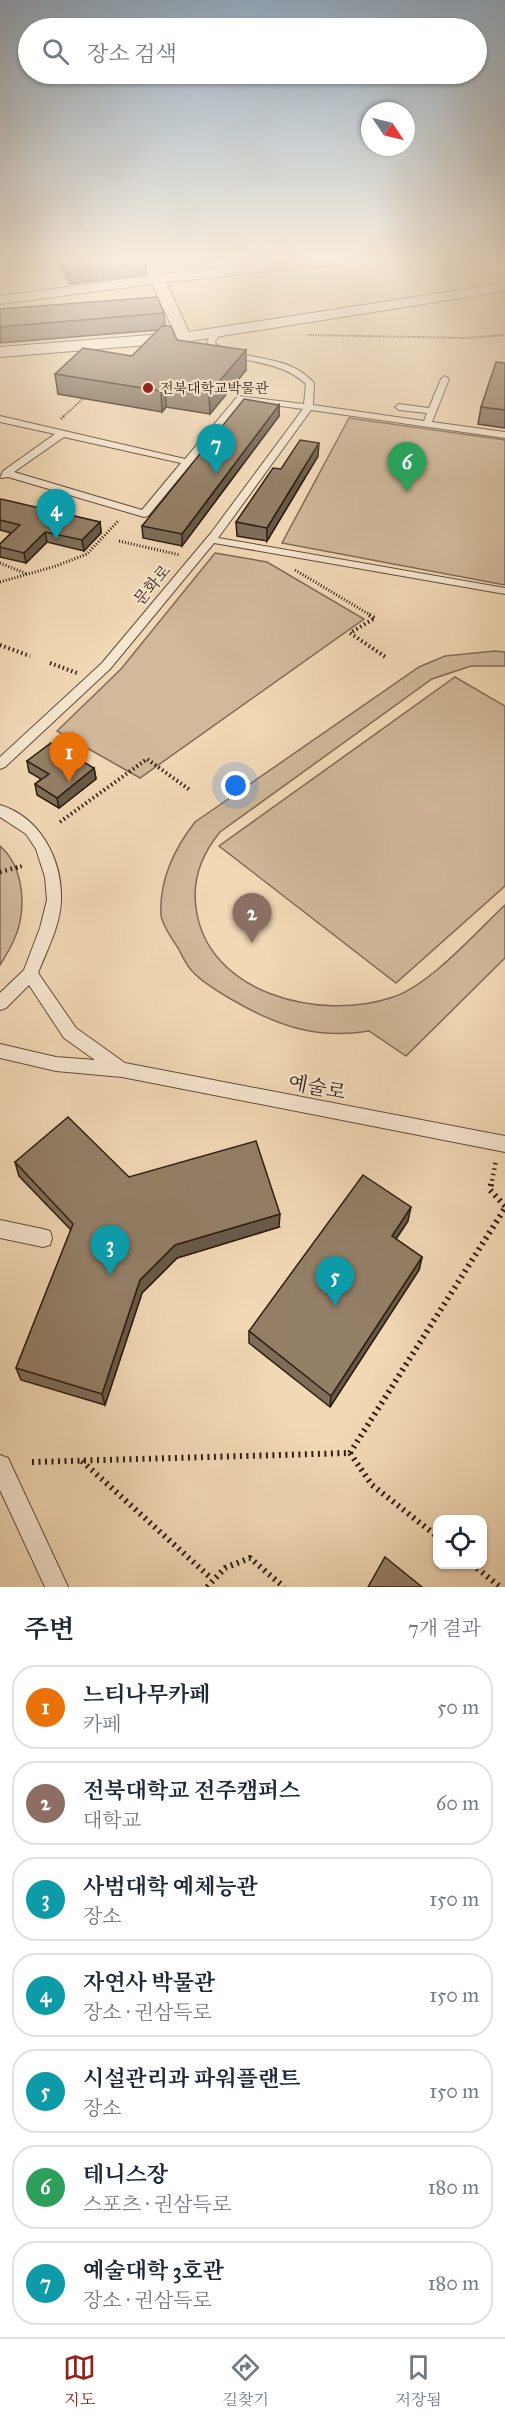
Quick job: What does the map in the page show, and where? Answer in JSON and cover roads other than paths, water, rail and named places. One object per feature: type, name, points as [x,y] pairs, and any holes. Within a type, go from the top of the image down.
[{"type":"street","points":[[183,333],[187,341]]},
{"type":"street","points":[[0,352],[187,341],[220,333]]},
{"type":"lane","points":[[220,333],[216,334],[211,341],[212,346],[223,352]]},
{"type":"lane","points":[[200,347],[294,369],[310,383],[308,408]]},
{"type":"lane","points":[[427,424],[445,379]]},
{"type":"lane","points":[[3,475],[144,514],[241,398],[505,435]]},
{"type":"lane","points":[[399,406],[431,411]]},
{"type":"lane","name":"문화로","points":[[0,764],[106,666],[212,540],[308,408]]},
{"type":"lane","points":[[0,420],[188,462]]},
{"type":"lane","points":[[3,475],[62,434]]},
{"type":"lane","points":[[212,540],[505,591]]},
{"type":"lane","points":[[0,810],[31,830],[44,848],[52,877],[54,900],[48,928],[30,974],[0,1003]]},
{"type":"lane","points":[[30,974],[42,995],[70,1033],[122,1070]]},
{"type":"lane","name":"예술로","points":[[0,1051],[56,1064],[122,1070],[503,1142]]},
{"type":"lane","points":[[0,1229],[43,1238]]},
{"type":"lane","points":[[0,1466],[57,1587]]},
{"type":"place","name":"전북대학교박물관","points":[[148,388]]},
{"type":"place","name":"예술대학 3호관","points":[[216,474]]},
{"type":"place","name":"테니스장","points":[[407,492]]},
{"type":"place","name":"자연사 박물관","points":[[56,539]]},
{"type":"place","name":"느티나무카페","points":[[69,782]]},
{"type":"place","name":"전북대학교 전주캠퍼스","points":[[252,943]]},
{"type":"place","name":"사범대학 예체능관","points":[[110,1275]]},
{"type":"place","name":"시설관리과 파워플랜트","points":[[335,1306]]}]
